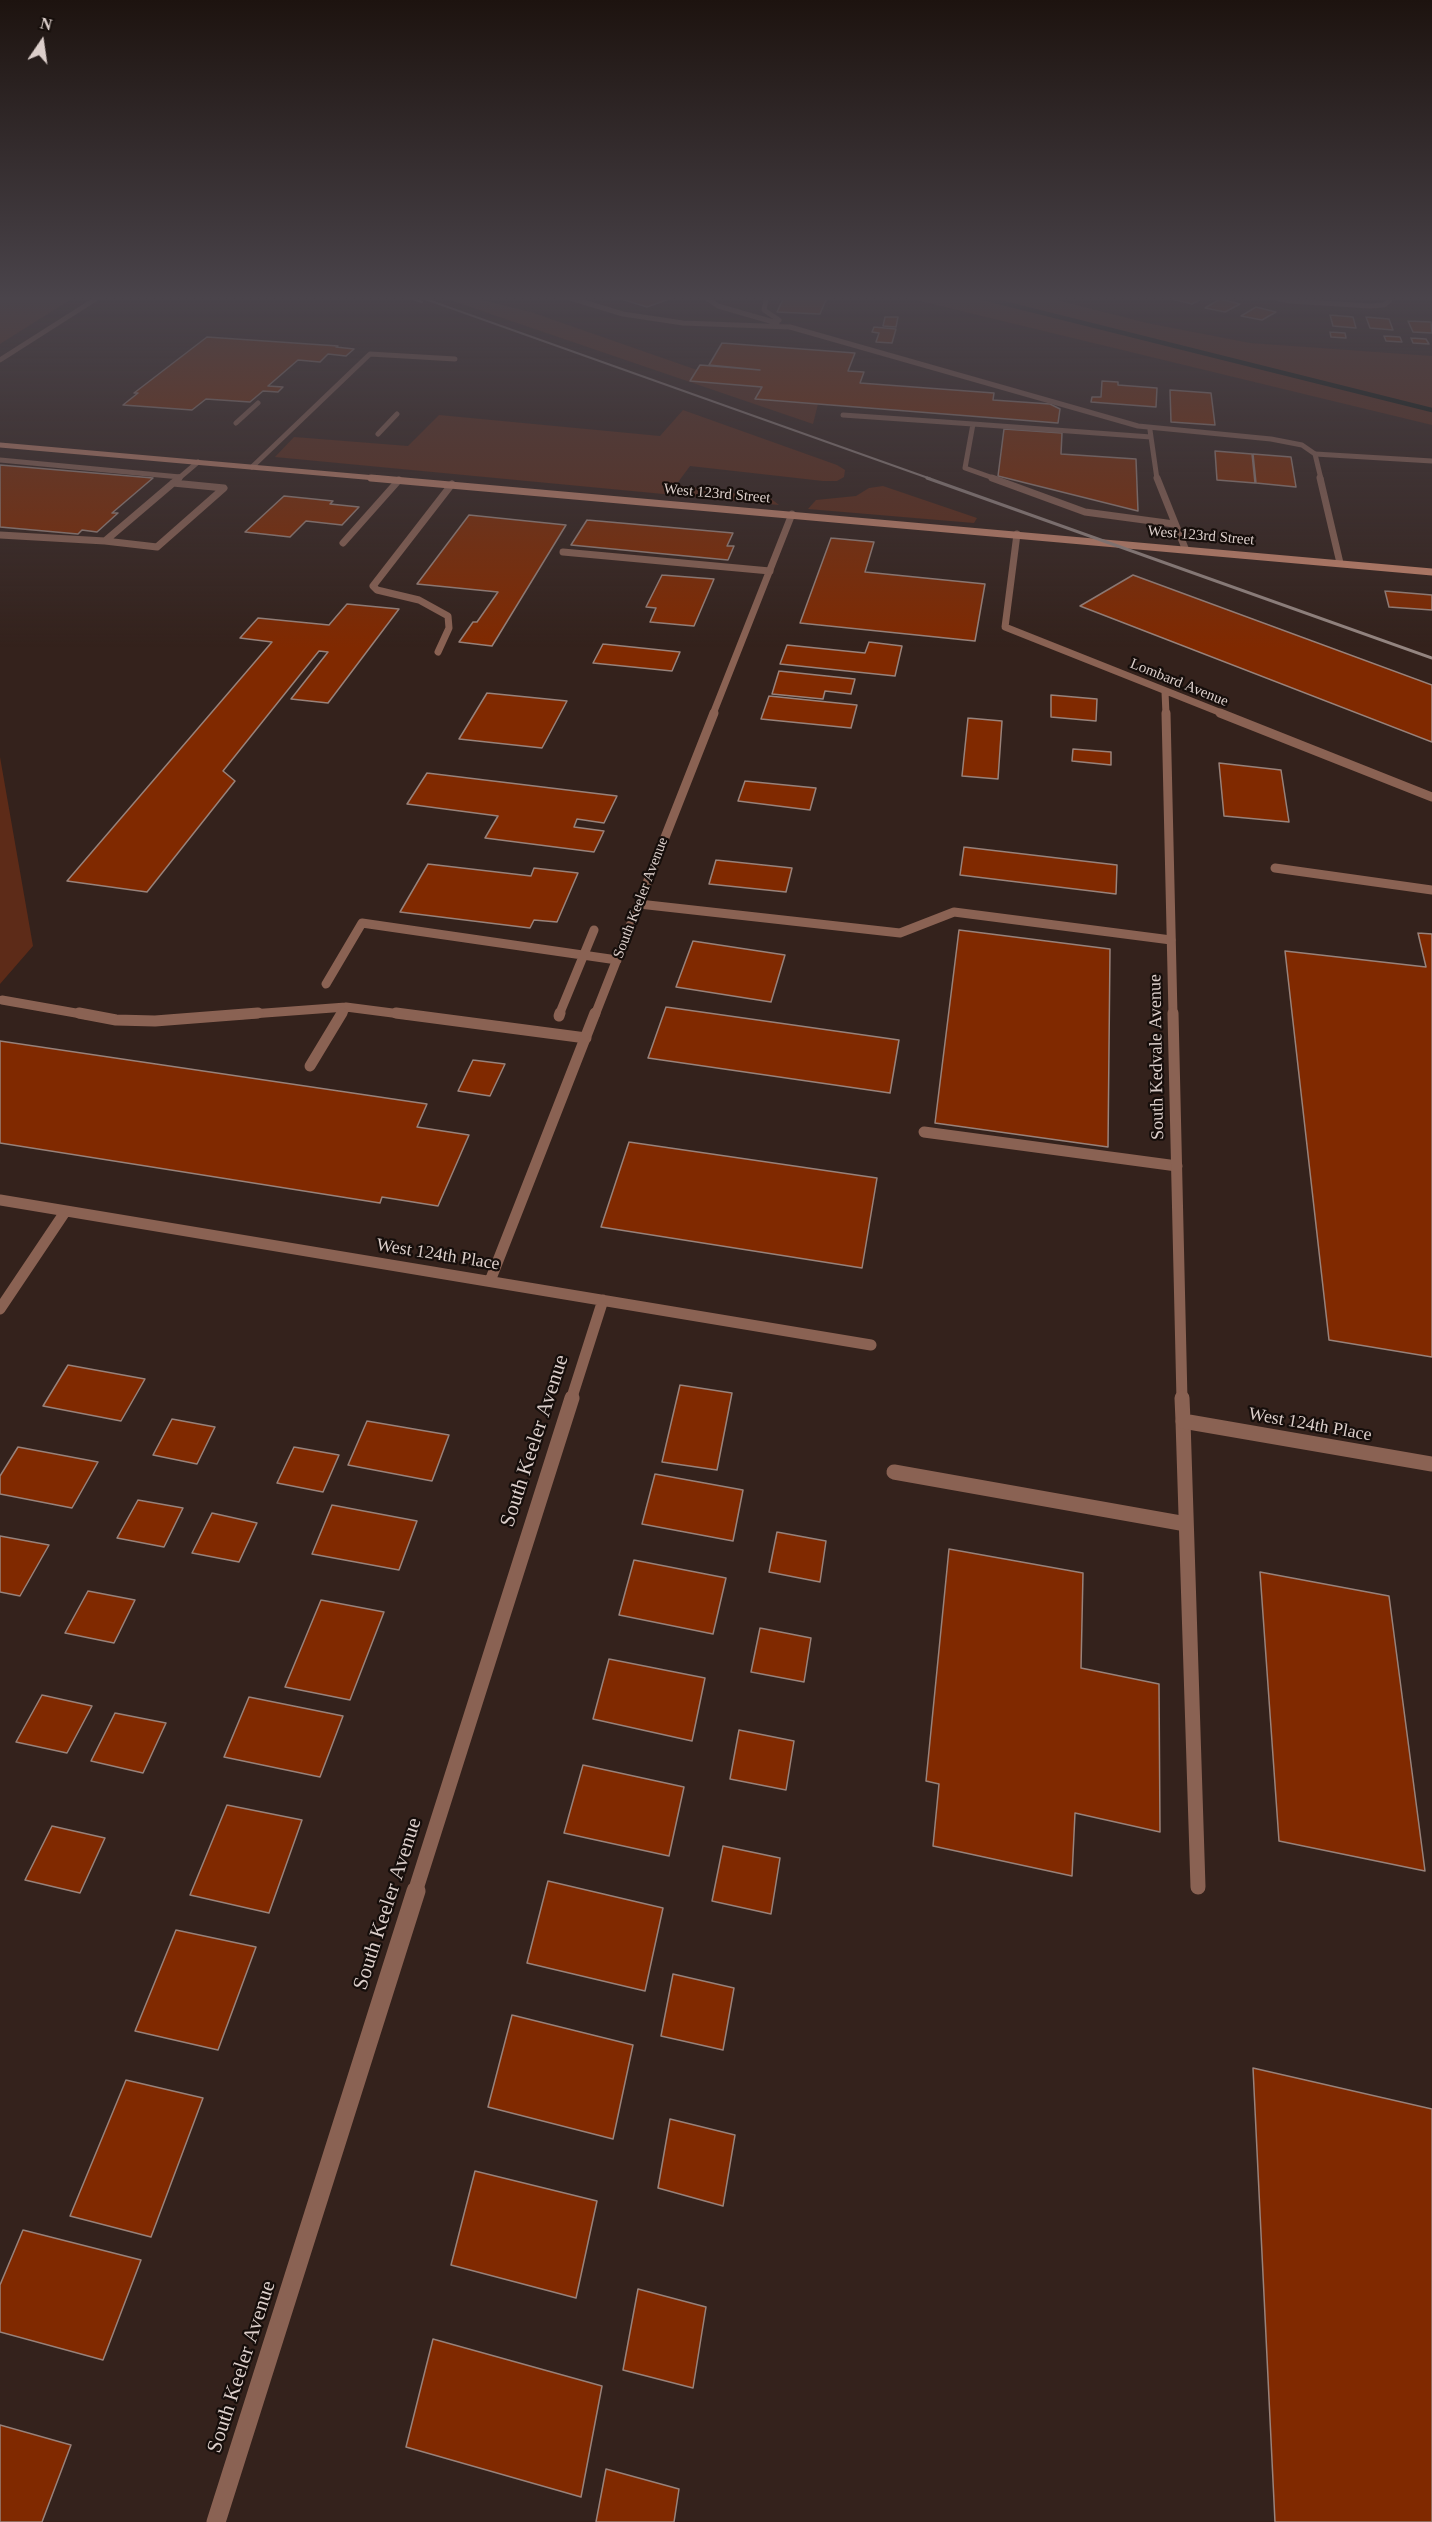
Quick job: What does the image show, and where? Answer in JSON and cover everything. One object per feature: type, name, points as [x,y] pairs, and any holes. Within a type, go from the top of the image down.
[{"type":"street","points":[[236,423],[247,413]]},
{"type":"street","points":[[252,467],[309,413]]},
{"type":"street","points":[[1092,413],[1150,429],[1271,439],[1302,445],[1315,454],[1432,461]]},
{"type":"street","points":[[378,434],[397,414]]},
{"type":"street","points":[[843,415],[1151,437]]},
{"type":"street","points":[[973,424],[965,468],[1085,512],[1174,524]]},
{"type":"street","points":[[1150,429],[1158,485],[1185,548]]},
{"type":"street","name":"West 123rd Street","points":[[3,446],[1185,548],[1432,572]]},
{"type":"street","points":[[1315,454],[1340,564]]},
{"type":"street","points":[[0,460],[180,477]]},
{"type":"street","points":[[105,542],[198,462]]},
{"type":"street","points":[[343,543],[399,480]]},
{"type":"street","points":[[0,535],[158,547],[224,488],[173,483]]},
{"type":"street","points":[[438,652],[449,628],[448,616],[419,600],[377,590],[373,586],[452,484]]},
{"type":"street","name":"South Keeler Avenue","points":[[490,1281],[792,514]]},
{"type":"street","name":"Lombard Avenue","points":[[1017,534],[1005,627],[1432,796]]},
{"type":"street","points":[[563,552],[770,571]]},
{"type":"street","name":"South Kedvale Avenue","points":[[1165,692],[1183,1421],[1198,1887]]},
{"type":"street","points":[[1275,867],[1432,890]]},
{"type":"street","points":[[639,904],[900,933],[954,912],[1171,940]]},
{"type":"street","points":[[326,984],[362,923],[617,960]]},
{"type":"street","points":[[559,1016],[594,930]]},
{"type":"street","points":[[2,1000],[116,1020],[155,1021],[346,1007],[586,1038]]},
{"type":"street","points":[[310,1066],[346,1007]]},
{"type":"street","points":[[924,1132],[1177,1166]]},
{"type":"street","name":"West 124th Place","points":[[0,1200],[871,1345]]},
{"type":"street","points":[[0,1309],[65,1212]]},
{"type":"street","name":"South Keeler Avenue","points":[[216,2522],[603,1300]]},
{"type":"street","name":"West 124th Place","points":[[1183,1421],[1432,1464]]},
{"type":"street","points":[[894,1472],[1186,1524]]},
{"type":"shaded area","points":[[681,413],[691,413],[837,465],[845,470],[844,477],[837,481],[823,481],[690,466],[676,485],[770,498],[779,505],[275,457],[294,437],[408,446],[439,415],[660,436]]},
{"type":"shaded area","points":[[780,413],[816,413],[813,424]]},
{"type":"shaded area","points":[[1381,413],[1432,413],[1432,425]]},
{"type":"shaded area","points":[[883,486],[977,518],[974,523],[808,509],[816,500],[856,496],[869,488]]},
{"type":"shaded area","points":[[0,757],[33,946],[0,984]]},
{"type":"building","points":[[928,413],[1059,413],[1058,423]]},
{"type":"building","points":[[1171,413],[1213,413],[1215,425],[1171,422]]},
{"type":"building","points":[[1004,429],[1062,433],[1061,454],[1136,459],[1138,511],[998,476]]},
{"type":"building","points":[[1215,451],[1252,454],[1255,483],[1217,480]]},
{"type":"building","points":[[1253,454],[1291,457],[1296,487],[1256,483]]},
{"type":"building","points":[[0,465],[153,478],[112,513],[118,513],[97,532],[82,530],[78,534],[0,527]]},
{"type":"building","points":[[284,496],[333,501],[330,504],[359,507],[342,525],[306,521],[290,537],[245,532]]},
{"type":"building","points":[[469,515],[566,525],[492,646],[459,642],[473,622],[477,622],[498,592],[417,584]]},
{"type":"building","points":[[587,520],[733,533],[727,546],[734,546],[728,560],[571,545]]},
{"type":"building","points":[[831,538],[874,542],[865,572],[985,584],[975,641],[800,623]]},
{"type":"building","points":[[662,575],[714,579],[694,626],[650,622],[656,608],[646,607]]},
{"type":"building","points":[[1133,575],[1432,685],[1432,742],[1080,606]]},
{"type":"building","points":[[1385,591],[1432,595],[1432,610],[1389,607]]},
{"type":"building","points":[[347,604],[399,609],[328,703],[291,699],[328,652],[319,651],[223,771],[235,781],[147,892],[67,881],[272,642],[240,638],[258,618],[329,625]]},
{"type":"building","points":[[869,642],[902,646],[895,676],[780,664],[787,645],[865,653]]},
{"type":"building","points":[[603,644],[680,652],[672,671],[593,663]]},
{"type":"building","points":[[779,671],[855,679],[851,694],[825,691],[823,699],[772,694]]},
{"type":"building","points":[[487,693],[567,701],[542,748],[459,739]]},
{"type":"building","points":[[1051,695],[1097,699],[1096,721],[1051,717]]},
{"type":"building","points":[[769,696],[857,705],[851,728],[761,719]]},
{"type":"building","points":[[968,718],[1002,721],[998,779],[962,776]]},
{"type":"building","points":[[1073,749],[1111,752],[1111,765],[1072,761]]},
{"type":"building","points":[[1219,763],[1281,770],[1289,822],[1224,816]]},
{"type":"building","points":[[427,773],[617,796],[604,823],[577,819],[574,827],[604,831],[594,852],[485,838],[498,816],[407,804]]},
{"type":"building","points":[[745,781],[816,788],[810,810],[738,801]]},
{"type":"building","points":[[964,847],[1117,865],[1116,894],[960,875]]},
{"type":"building","points":[[716,860],[792,868],[786,892],[709,884]]},
{"type":"building","points":[[428,864],[531,876],[534,868],[578,873],[557,922],[534,920],[530,928],[400,912]]},
{"type":"building","points":[[959,930],[1110,949],[1108,1147],[935,1123]]},
{"type":"building","points":[[1418,933],[1432,934],[1432,1357],[1329,1340],[1285,951],[1426,967]]},
{"type":"building","points":[[693,941],[785,955],[771,1002],[676,987]]},
{"type":"building","points":[[666,1007],[899,1040],[890,1093],[648,1058]]},
{"type":"building","points":[[0,1041],[427,1104],[417,1127],[469,1135],[438,1206],[382,1197],[380,1203],[0,1143]]},
{"type":"building","points":[[473,1060],[505,1064],[490,1096],[458,1091]]},
{"type":"building","points":[[629,1142],[877,1178],[862,1268],[601,1227]]},
{"type":"building","points":[[68,1365],[145,1379],[121,1421],[43,1406]]},
{"type":"building","points":[[680,1385],[732,1393],[717,1470],[662,1462]]},
{"type":"building","points":[[172,1419],[215,1427],[197,1464],[153,1455]]},
{"type":"building","points":[[367,1421],[449,1435],[432,1481],[348,1465]]},
{"type":"building","points":[[18,1447],[98,1462],[72,1508],[0,1494],[0,1476]]},
{"type":"building","points":[[294,1447],[339,1455],[323,1492],[277,1483]]},
{"type":"building","points":[[655,1474],[743,1490],[733,1541],[642,1524]]},
{"type":"building","points":[[138,1500],[183,1508],[164,1547],[117,1538]]},
{"type":"building","points":[[332,1505],[417,1521],[399,1570],[312,1554]]},
{"type":"building","points":[[212,1513],[257,1523],[239,1562],[192,1553]]},
{"type":"building","points":[[777,1532],[826,1541],[820,1582],[769,1572]]},
{"type":"building","points":[[0,1536],[49,1545],[20,1596],[0,1592]]},
{"type":"building","points":[[949,1549],[1083,1573],[1081,1668],[1159,1684],[1160,1832],[1075,1813],[1072,1876],[933,1846],[939,1784],[926,1781]]},
{"type":"building","points":[[634,1560],[726,1578],[713,1634],[619,1615]]},
{"type":"building","points":[[1260,1572],[1389,1596],[1425,1871],[1279,1841]]},
{"type":"building","points":[[88,1591],[135,1600],[114,1643],[65,1633]]},
{"type":"building","points":[[321,1600],[384,1612],[350,1700],[285,1687]]},
{"type":"building","points":[[760,1628],[811,1638],[804,1682],[751,1672]]},
{"type":"building","points":[[609,1659],[705,1678],[692,1741],[593,1719]]},
{"type":"building","points":[[42,1695],[92,1706],[67,1753],[16,1742]]},
{"type":"building","points":[[249,1697],[343,1716],[320,1777],[224,1757]]},
{"type":"building","points":[[115,1713],[166,1723],[143,1773],[91,1761]]},
{"type":"building","points":[[739,1730],[794,1741],[786,1790],[730,1779]]},
{"type":"building","points":[[583,1765],[684,1787],[669,1856],[564,1833]]},
{"type":"building","points":[[227,1805],[302,1820],[269,1913],[190,1895]]},
{"type":"building","points":[[52,1826],[105,1838],[80,1893],[25,1880]]},
{"type":"building","points":[[723,1846],[780,1858],[771,1914],[712,1901]]},
{"type":"building","points":[[548,1881],[663,1908],[645,1991],[527,1963]]},
{"type":"building","points":[[176,1930],[256,1947],[218,2050],[135,2031]]},
{"type":"building","points":[[673,1974],[734,1988],[723,2050],[661,2036]]},
{"type":"building","points":[[512,2015],[633,2045],[613,2139],[488,2107]]},
{"type":"building","points":[[1253,2068],[1432,2109],[1432,2522],[1275,2522]]},
{"type":"building","points":[[126,2080],[203,2098],[151,2237],[70,2216]]},
{"type":"building","points":[[670,2119],[735,2135],[723,2206],[658,2188]]},
{"type":"building","points":[[475,2171],[597,2201],[576,2298],[451,2265]]},
{"type":"building","points":[[23,2230],[141,2260],[103,2360],[0,2332],[0,2285]]},
{"type":"building","points":[[638,2289],[706,2307],[693,2388],[623,2370]]},
{"type":"building","points":[[433,2339],[602,2386],[581,2497],[406,2447]]},
{"type":"building","points":[[0,2425],[71,2445],[42,2522],[0,2522]]},
{"type":"building","points":[[606,2469],[679,2489],[674,2522],[596,2522]]},
{"type":"railway","points":[[745,413],[931,479]]},
{"type":"railway","points":[[927,478],[1432,658]]}]
